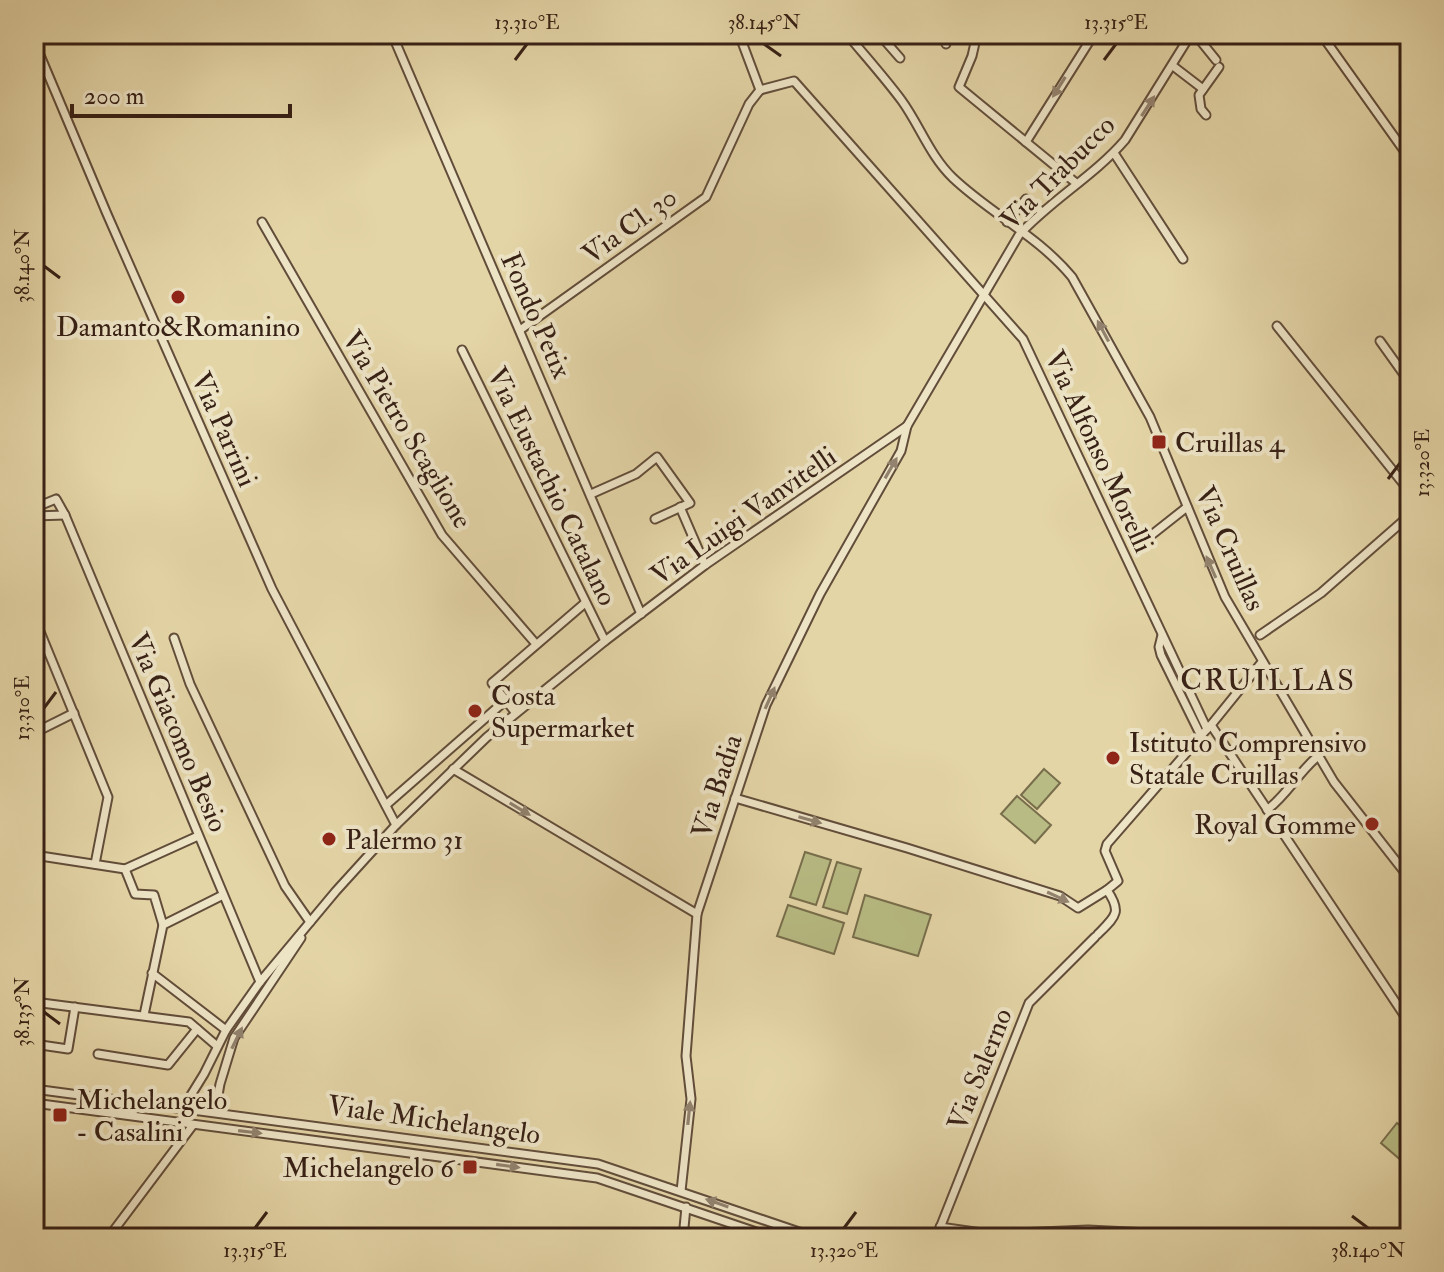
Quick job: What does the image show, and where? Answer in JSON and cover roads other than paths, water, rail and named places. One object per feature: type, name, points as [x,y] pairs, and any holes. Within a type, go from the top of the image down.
[{"type":"street","name":"Fondo Petix","points":[[392,34],[641,614]]},
{"type":"street","points":[[739,34],[760,90]]},
{"type":"street","name":"Via Cruillas","points":[[847,34],[903,102],[929,149],[952,177],[1057,259],[1086,300],[1150,417],[1225,597],[1317,757],[1410,879]]},
{"type":"street","points":[[879,34],[900,58]]},
{"type":"street","points":[[946,44],[949,34]]},
{"type":"street","points":[[977,34],[959,87],[1076,183]]},
{"type":"street","points":[[1026,142],[1094,34]]},
{"type":"street","points":[[1321,34],[1410,159]]},
{"type":"street","points":[[1190,35],[1217,64],[1199,95],[1201,109],[1206,115]]},
{"type":"street","name":"Via Trabucco","points":[[907,426],[1023,230],[1114,153],[1173,66],[1190,35]]},
{"type":"street","name":"Via Parrini","points":[[35,45],[272,589],[396,825]]},
{"type":"street","points":[[1173,66],[1203,89]]},
{"type":"street","name":"Via Alfonso Morelli","points":[[760,90],[794,81],[1023,339],[1206,730],[1267,810],[1410,1024]]},
{"type":"street","name":"Via Cl. 30","points":[[520,330],[706,197],[749,104],[760,90]]},
{"type":"street","points":[[1114,153],[1183,259]]},
{"type":"street","points":[[1007,222],[1026,199],[1042,212]]},
{"type":"street","name":"Via Pietro Scaglione","points":[[262,222],[442,535],[536,644]]},
{"type":"street","points":[[1410,318],[1406,325],[1410,331]]},
{"type":"street","points":[[1277,326],[1410,492]]},
{"type":"street","points":[[1380,341],[1410,383]]},
{"type":"street","name":"Via Eustachio Catalano","points":[[462,350],[605,641]]},
{"type":"street","name":"Via Luigi Vanvitelli","points":[[310,922],[396,825],[515,712],[705,565],[907,426]]},
{"type":"street","name":"Via Badia","points":[[681,1191],[691,1099],[686,1056],[697,914],[766,705],[820,594],[901,451],[907,426]]},
{"type":"street","points":[[591,494],[636,474],[657,457],[690,503],[655,519]]},
{"type":"street","name":"Via Giacomo Besio","points":[[34,508],[56,499],[65,515],[260,982]]},
{"type":"street","points":[[680,507],[705,565]]},
{"type":"street","points":[[1149,537],[1187,507]]},
{"type":"street","points":[[34,516],[65,515]]},
{"type":"street","points":[[1260,635],[1321,593],[1410,515]]},
{"type":"street","points":[[515,712],[492,683],[585,603]]},
{"type":"street","points":[[34,617],[108,797],[95,864]]},
{"type":"street","points":[[174,638],[190,684],[285,886],[310,922]]},
{"type":"street","name":"Via Salerno","points":[[936,1238],[1029,1003],[1097,936],[1116,910],[1117,904],[1107,890],[1118,881],[1105,851],[1107,844],[1262,662]]},
{"type":"street","points":[[386,805],[506,700]]},
{"type":"street","points":[[34,728],[42,729],[74,713]]},
{"type":"street","points":[[1267,810],[1285,797],[1305,767],[1317,757]]},
{"type":"street","points":[[453,769],[697,914]]},
{"type":"street","points":[[735,798],[1009,879],[1060,896],[1078,908],[1107,890]]},
{"type":"street","points":[[34,855],[125,869],[198,836]]},
{"type":"street","points":[[125,869],[135,894],[154,895],[163,925],[144,1015]]},
{"type":"street","points":[[163,925],[223,895]]},
{"type":"street","points":[[183,1108],[226,1030],[260,982],[310,922]]},
{"type":"street","points":[[215,1112],[234,1038],[310,922]]},
{"type":"street","points":[[152,973],[226,1030]]},
{"type":"street","points":[[34,1002],[189,1022],[217,1046]]},
{"type":"street","points":[[34,1044],[68,1049],[75,1007]]},
{"type":"street","points":[[98,1054],[168,1065],[197,1029]]},
{"type":"street","name":"Viale Michelangelo","points":[[34,1089],[598,1164],[817,1238]]},
{"type":"street","name":"Viale Michelangelo","points":[[34,1103],[597,1178],[774,1238]]},
{"type":"street","points":[[108,1238],[193,1125]]},
{"type":"street","points":[[358,1146],[360,1131]]},
{"type":"street","points":[[683,1238],[686,1207]]},
{"type":"street","points":[[940,1227],[989,1234],[1088,1230],[1170,1234],[1185,1238]]},
{"type":"place","name":"Damanto&Romanino","points":[[178,297]]},
{"type":"place","name":"Cruillas 4","points":[[1159,442]]},
{"type":"place","name":"Costa Supermarket","points":[[475,711]]},
{"type":"place","name":"Istituto Comprensivo Statale Cruillas","points":[[1113,758]]},
{"type":"place","name":"Royal Gomme","points":[[1372,824]]},
{"type":"place","name":"Palermo 31","points":[[329,839]]},
{"type":"place","name":"Michelangelo - Casalini","points":[[60,1115]]},
{"type":"place","name":"Michelangelo 6","points":[[470,1167]]},
{"type":"district","name":"CRUILLAS","points":[[1268,680]]}]
